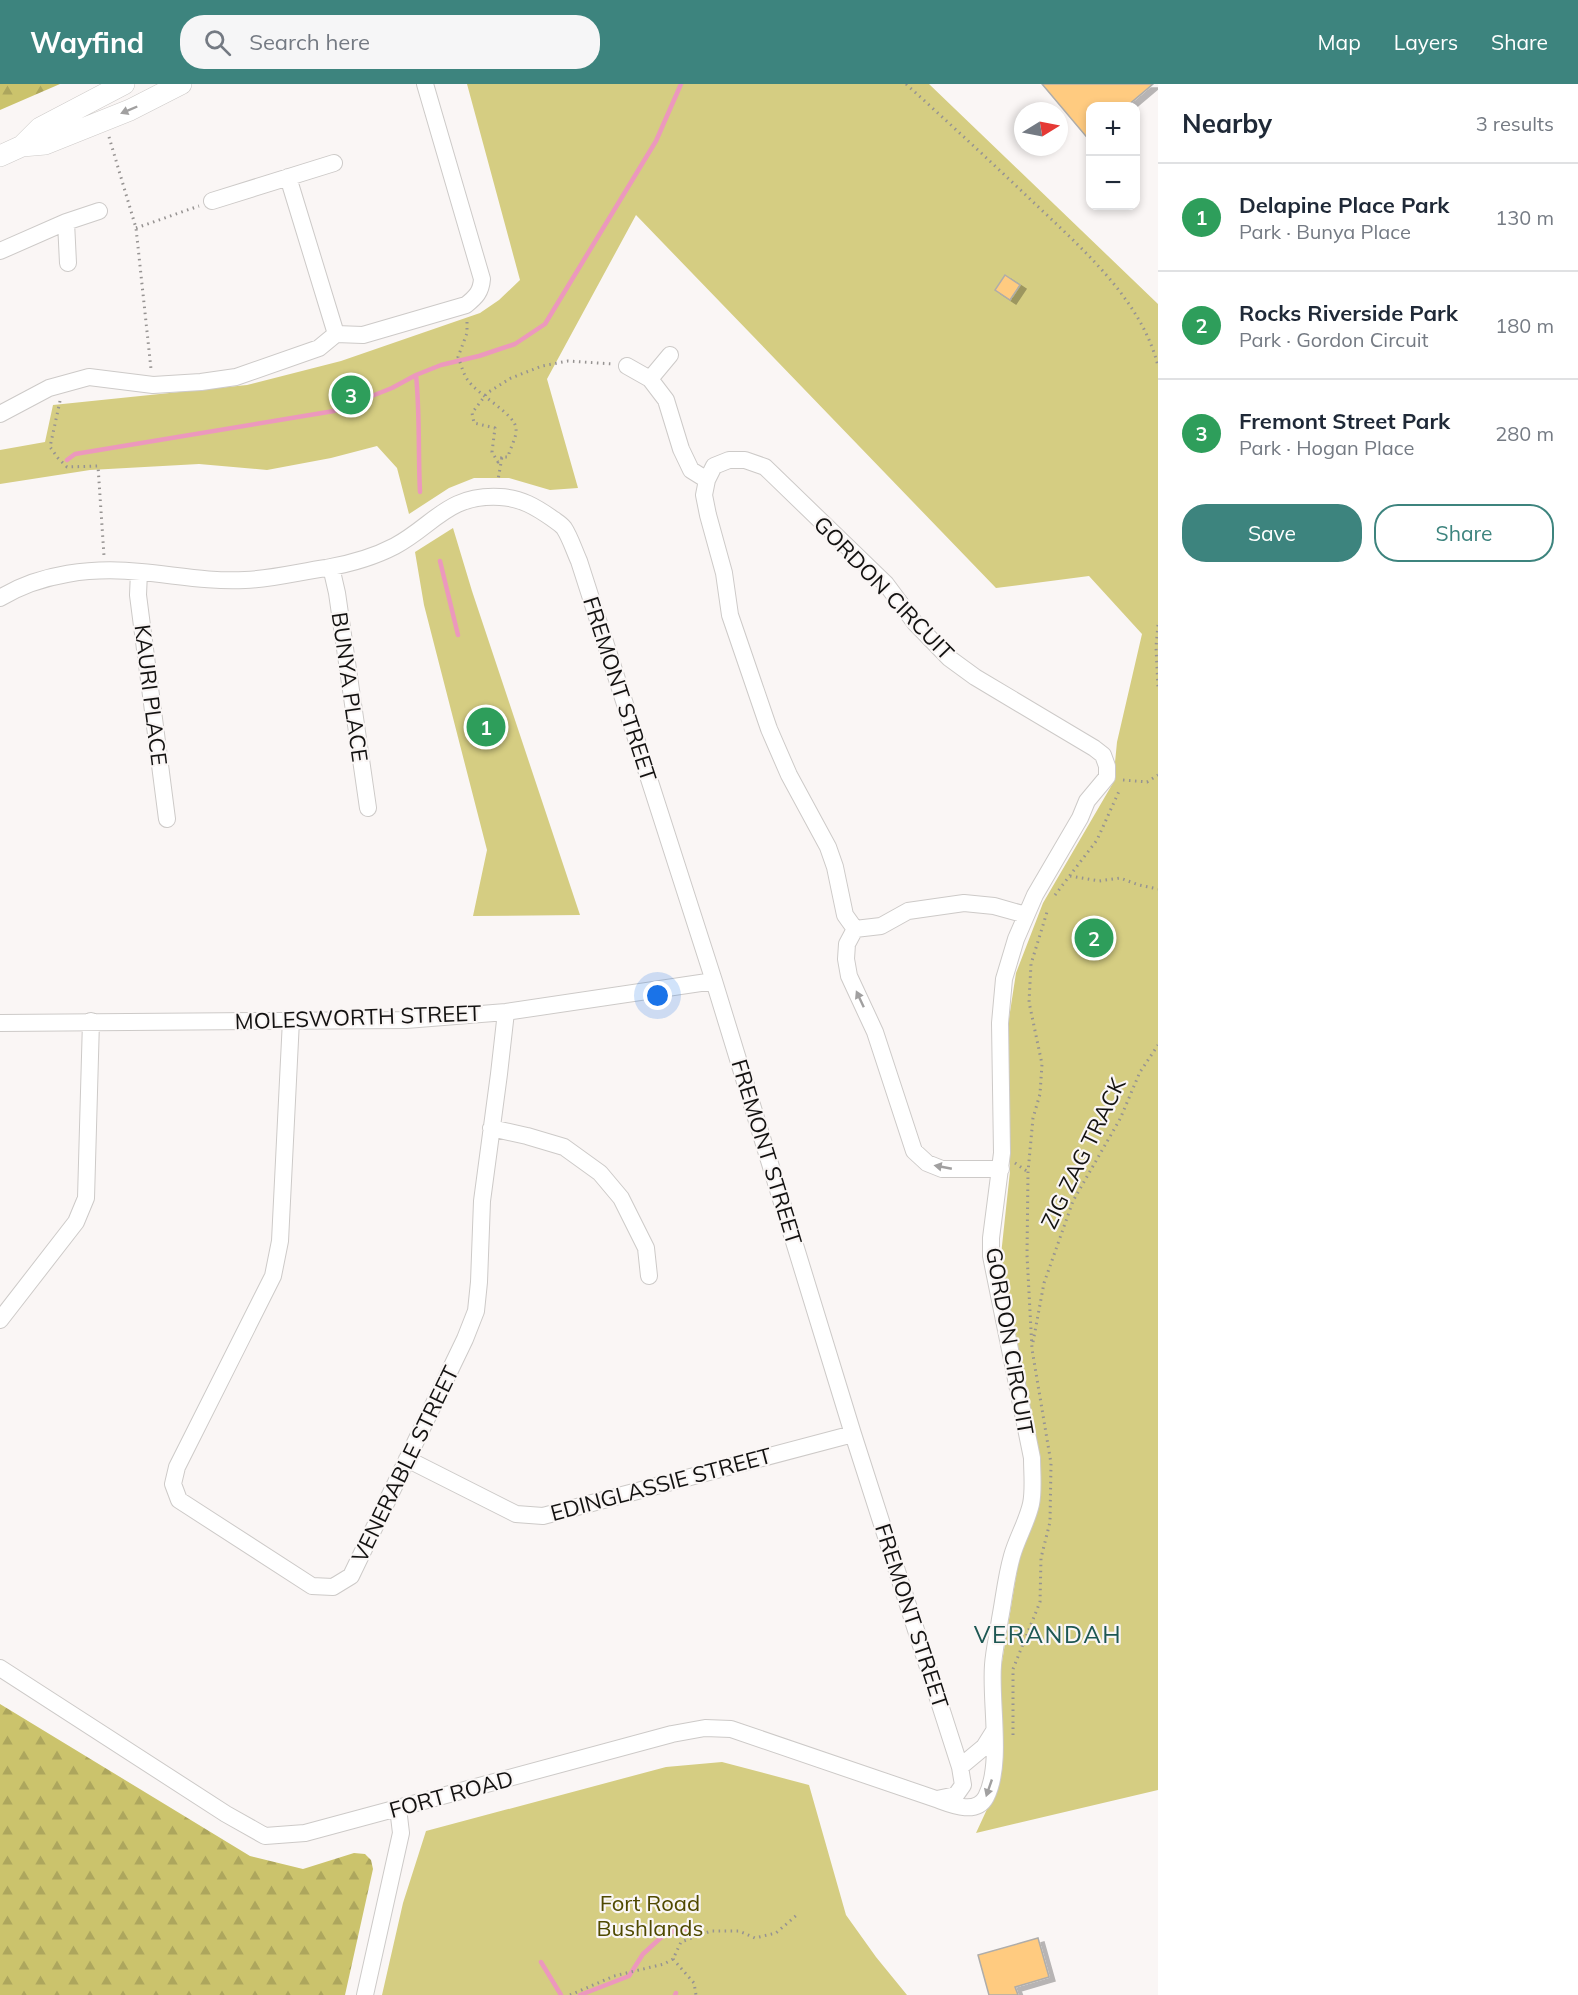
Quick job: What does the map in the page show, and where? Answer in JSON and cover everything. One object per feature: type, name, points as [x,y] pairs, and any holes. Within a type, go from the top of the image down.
[{"type":"main road","points":[[22,146],[40,128],[124,84]]},
{"type":"main road","points":[[0,156],[22,146],[45,144],[130,110],[181,84]]},
{"type":"street","points":[[0,414],[49,388],[89,377],[153,385],[201,382],[236,376],[319,348],[336,334],[363,335],[472,300],[482,288],[482,279],[425,84]]},
{"type":"street","points":[[212,201],[334,163]]},
{"type":"street","points":[[288,177],[336,334]]},
{"type":"street","points":[[0,251],[66,222],[99,211]]},
{"type":"street","points":[[66,222],[68,263]]},
{"type":"street","points":[[650,380],[670,355]]},
{"type":"street","points":[[627,366],[650,380],[666,399],[681,449],[691,470],[707,480],[704,495],[724,573],[730,615],[769,729],[789,775],[828,847],[835,867],[845,915],[855,929]]},
{"type":"street","name":"GORDON CIRCUIT","points":[[707,480],[714,466],[729,460],[745,460],[765,467],[886,584],[915,623],[950,658],[975,677],[1103,755],[1107,766],[1107,777],[1088,801],[1035,895],[1004,979],[999,1023],[1001,1169],[991,1238],[991,1256],[1032,1458],[1033,1483],[1031,1503],[1008,1574],[993,1664],[992,1694],[995,1730],[992,1778],[985,1799],[975,1806],[963,1808],[936,1799]]},
{"type":"street","points":[[0,598],[18,587],[50,577],[105,570],[204,579],[245,580],[331,567],[374,555],[396,545],[446,509],[470,499],[497,497]]},
{"type":"street","name":"FREMONT STREET","points":[[497,497],[512,498],[534,505],[563,526],[579,561],[714,981],[853,1434],[960,1767],[963,1785],[956,1794],[936,1799]]},
{"type":"street","name":"BUNYA PLACE","points":[[331,567],[337,593],[368,808]]},
{"type":"street","name":"KAURI PLACE","points":[[139,572],[138,595],[167,819]]},
{"type":"street","points":[[855,929],[881,926],[908,911],[964,903],[994,906],[1026,915]]},
{"type":"street","points":[[855,929],[847,944],[846,959],[849,975],[875,1032],[914,1150],[927,1163],[942,1169],[1001,1169]]},
{"type":"street","name":"MOLESWORTH STREET","points":[[0,1023],[406,1020],[506,1012],[714,981]]},
{"type":"street","name":"VENERABLE STREET","points":[[291,1020],[280,1241],[273,1276],[177,1467],[173,1484],[179,1500],[312,1586],[333,1587],[351,1576],[465,1339],[476,1311],[482,1201],[506,1012]]},
{"type":"street","points":[[0,1320],[76,1222],[86,1198],[92,1021]]},
{"type":"street","points":[[491,1128],[564,1147],[600,1173],[621,1198],[646,1248],[649,1276]]},
{"type":"street","name":"EDINGLASSIE STREET","points":[[407,1459],[516,1514],[543,1516],[853,1434]]},
{"type":"street","name":"FORT ROAD","points":[[0,1668],[226,1814],[265,1836],[305,1833],[672,1734],[705,1728],[731,1729],[936,1799]]},
{"type":"street","points":[[960,1767],[984,1748],[995,1730]]},
{"type":"street","points":[[365,1995],[401,1833],[398,1808]]},
{"type":"path","points":[[906,84],[1075,242],[1121,293],[1153,346],[1158,366]]},
{"type":"path","points":[[107,131],[135,228],[153,385]]},
{"type":"path","points":[[135,228],[212,201]]},
{"type":"path","points":[[472,300],[467,333],[458,357],[466,379],[484,396],[492,404],[504,410],[517,429],[508,456],[502,457],[498,462],[492,452],[495,428],[474,423],[472,413],[484,396],[512,378],[542,366],[575,361],[627,366]]},
{"type":"path","points":[[61,398],[50,447],[58,459],[67,466],[98,466],[105,570]]},
{"type":"path","points":[[497,497],[502,457]]},
{"type":"path","points":[[1158,625],[1156,647],[1158,687]]},
{"type":"path","points":[[1012,1745],[1013,1669],[1040,1602],[1041,1558],[1050,1522],[1051,1463],[1032,1349],[1027,1255],[1028,1172],[1033,1118],[1040,1094],[1042,1064],[1029,1002],[1031,964],[1050,903],[1097,840],[1124,779],[1147,782],[1158,775]]},
{"type":"path","points":[[1070,876],[1099,881],[1120,878],[1158,889]]},
{"type":"path","name":"ZIG ZAG TRACK","points":[[1032,1349],[1044,1283],[1073,1201],[1120,1119],[1140,1072],[1158,1045]]},
{"type":"path","points":[[570,1995],[614,1976],[664,1964],[673,1959],[681,1942],[711,1931],[739,1931],[755,1938],[776,1934],[798,1914]]},
{"type":"path","points":[[673,1959],[694,1983],[696,1995]]},
{"type":"green space","points":[[0,84],[60,84],[0,110]]},
{"type":"green space","points":[[467,84],[929,84],[1158,304],[1158,1790],[976,1833],[1001,1779],[1002,1732],[999,1697],[1001,1668],[1020,1552],[1031,1530],[1037,1502],[1037,1457],[1001,1255],[1010,1171],[1008,1025],[1016,973],[1043,903],[1113,783],[1117,742],[1142,634],[1089,576],[996,588],[636,215],[547,379],[578,488],[550,490],[509,478],[474,478],[449,488],[409,514],[397,468],[377,446],[331,458],[267,470],[199,464],[90,470],[0,484],[0,450],[45,442],[53,405],[247,385],[341,361],[480,313],[499,300],[520,280]]},
{"type":"green space","points":[[453,528],[580,915],[473,916],[487,850],[424,605],[415,552]]},
{"type":"green space","points":[[0,1704],[250,1856],[303,1869],[354,1853],[365,1854],[371,1860],[373,1869],[345,1995],[0,1995]]},
{"type":"green space","name":"Fort Road Bushlands","points":[[722,1762],[809,1785],[846,1915],[907,1995],[382,1995],[403,1903],[426,1831],[666,1767]]},
{"type":"building","points":[[1042,84],[1153,84],[1132,102],[1086,102],[1086,136],[1068,115],[1068,102],[1057,102]]},
{"type":"building","points":[[1005,275],[1020,285],[1010,300],[995,290]]},
{"type":"building","points":[[1038,1938],[1049,1977],[1015,1987],[1018,1995],[989,1995],[978,1955]]},
{"type":"waterway","points":[[67,460],[75,454],[334,411],[441,365],[515,344],[545,324],[656,141],[681,84]]},
{"type":"waterway","points":[[416,375],[420,492]]},
{"type":"waterway","points":[[440,561],[458,635]]},
{"type":"waterway","points":[[580,1995],[629,1976],[643,1954],[666,1933],[697,1927]]},
{"type":"waterway","points":[[541,1962],[561,1995]]},
{"type":"place","name":"Fremont Street Park","points":[[351,395]]},
{"type":"place","name":"Delapine Place Park","points":[[486,727]]},
{"type":"place","name":"Rocks Riverside Park","points":[[1094,938]]},
{"type":"district","name":"VERANDAH","points":[[1048,1635]]}]
